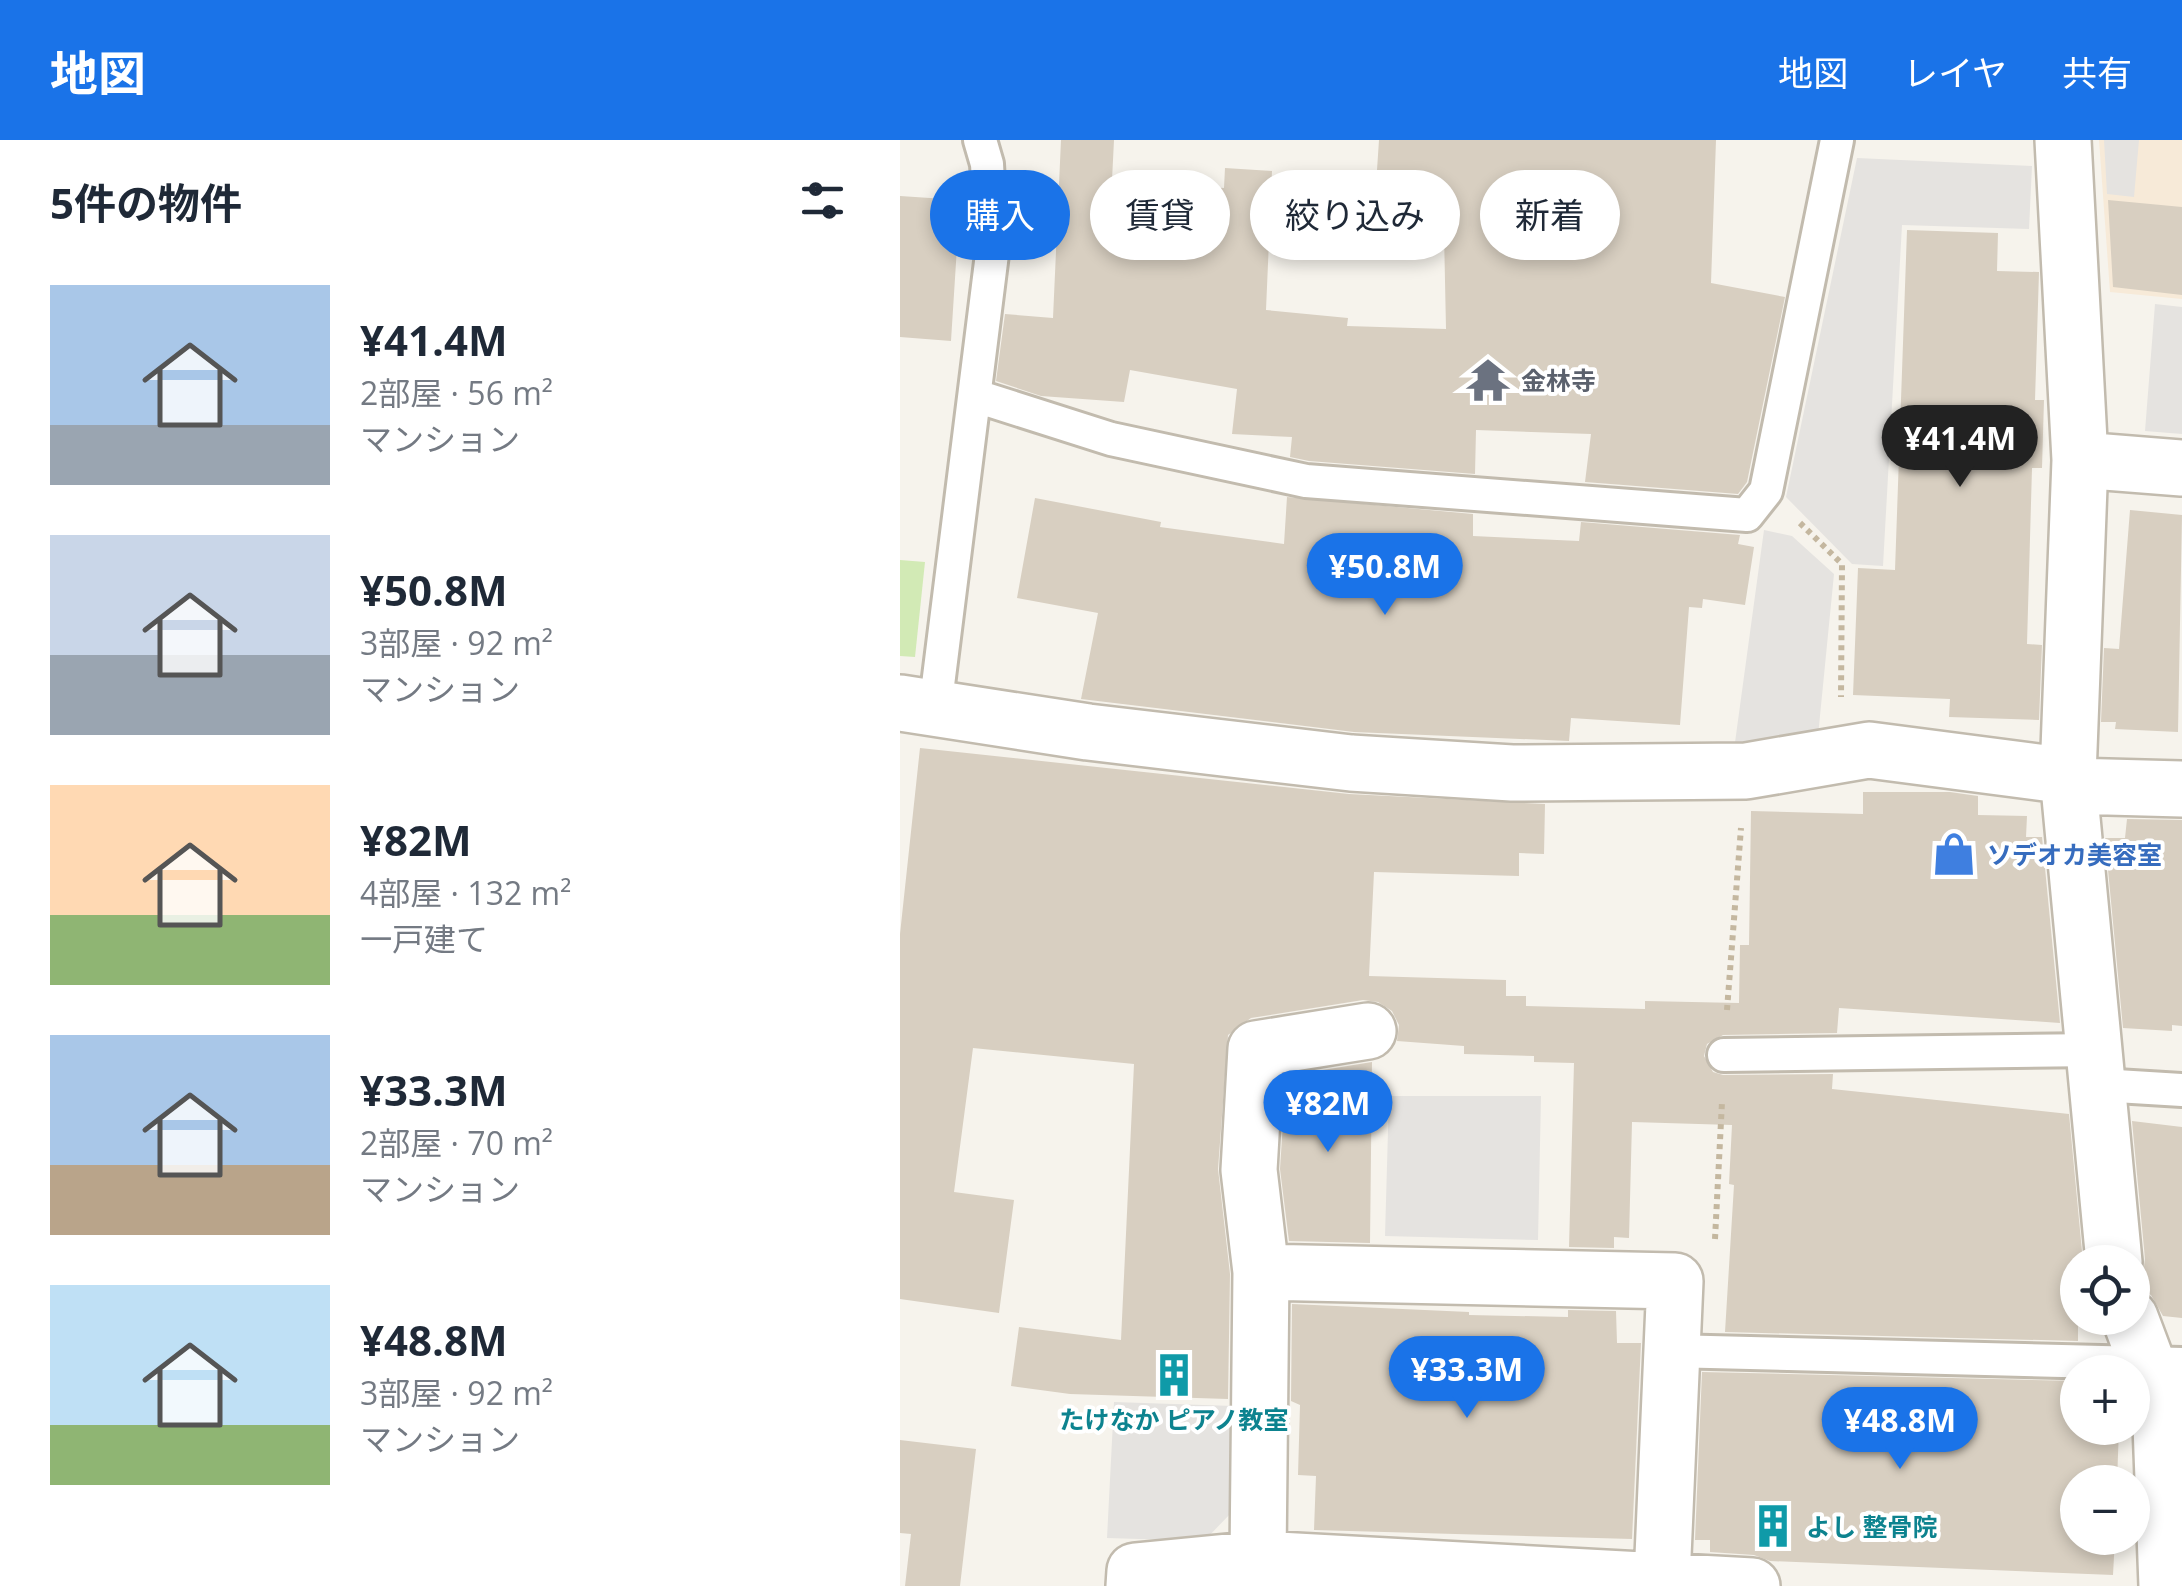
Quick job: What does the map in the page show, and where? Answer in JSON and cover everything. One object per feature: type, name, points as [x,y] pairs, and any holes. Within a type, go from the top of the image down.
[{"type":"street","points":[[2063,140],[2080,460],[2070,781],[2113,1245]]},
{"type":"street","points":[[2080,460],[2182,468]]},
{"type":"street","points":[[910,714],[1351,763],[1476,771],[1746,770],[1869,750],[2070,781],[2182,789]]},
{"type":"street","points":[[1258,1559],[1261,1272],[1249,1170],[1256,1049],[1368,1031]]},
{"type":"street","points":[[1261,1272],[1675,1281],[1662,1579]]},
{"type":"street","points":[[2153,1348],[2160,1398],[2167,1586]]},
{"type":"street","points":[[1134,1586],[1135,1571],[1258,1559],[1752,1586]]},
{"type":"lane","points":[[910,714],[976,396],[992,254],[987,164],[980,140]]},
{"type":"lane","points":[[976,396],[1112,439],[1306,481],[1748,515],[1766,491],[1838,140]]},
{"type":"lane","points":[[1724,1055],[2099,1068],[2182,1090]]},
{"type":"lane","points":[[1670,1351],[2153,1348]]},
{"type":"path","points":[[1766,491],[1842,564],[1840,732],[1784,763]]},
{"type":"shaded area","points":[[2099,140],[2182,140],[2182,299],[2110,292]]},
{"type":"shaded area","points":[[2104,140],[2139,140],[2134,197],[2107,194]]},
{"type":"shaded area","points":[[1857,158],[2032,166],[2029,229],[1902,225],[1883,566],[1852,564],[1786,497]]},
{"type":"shaded area","points":[[2155,304],[2182,307],[2182,434],[2145,431]]},
{"type":"shaded area","points":[[1764,530],[1792,536],[1834,574],[1818,736],[1733,757]]},
{"type":"shaded area","points":[[1389,1096],[1541,1096],[1538,1240],[1385,1236]]},
{"type":"shaded area","points":[[1114,1402],[1233,1406],[1233,1511],[1204,1541],[1107,1538]]},
{"type":"green space","points":[[900,560],[925,562],[915,657],[900,656]]},
{"type":"building","points":[[1061,140],[1114,140],[1112,170],[1090,170],[1090,260],[1230,260],[1230,170],[1225,168],[1256,170],[1250,170],[1250,260],[1268,260],[1266,310],[1348,318],[1347,326],[1446,329],[1445,260],[1460,260],[1460,170],[1377,170],[1379,140],[1716,140],[1711,283],[1785,297],[1747,482],[1738,494],[1585,482],[1591,434],[1476,430],[1475,474],[1309,461],[1290,457],[1292,437],[1232,434],[1237,389],[1130,370],[1124,402],[1041,396],[996,381],[1005,314],[1053,318],[1056,260],[1070,260],[1070,170],[1060,170]]},
{"type":"building","points":[[900,196],[930,198],[930,260],[956,260],[951,341],[900,337]]},
{"type":"building","points":[[2108,200],[2182,207],[2182,295],[2113,287]]},
{"type":"building","points":[[1907,230],[1998,233],[1997,271],[2039,272],[2035,400],[2044,400],[2042,468],[2032,468],[2027,644],[2042,645],[2039,720],[1949,717],[1950,699],[1853,695],[1858,568],[1895,570]]},
{"type":"building","points":[[1287,497],[1473,514],[1473,536],[1579,541],[1581,522],[1740,535],[1738,544],[1754,547],[1745,605],[1703,599],[1702,608],[1689,607],[1680,725],[1571,718],[1569,741],[1354,732],[1081,699],[1098,613],[1017,598],[1035,498],[1161,522],[1160,527],[1284,544]]},
{"type":"building","points":[[2130,510],[2182,515],[2178,732],[2115,729],[2116,722],[2101,722],[2104,648],[2119,649]]},
{"type":"building","points":[[920,748],[1349,794],[1545,804],[1544,854],[1519,853],[1519,876],[1374,872],[1369,976],[1506,980],[1506,996],[1526,996],[1526,1006],[1645,1009],[1645,1001],[1739,1003],[1740,945],[1749,945],[1751,811],[1863,814],[1863,792],[1950,792],[1978,796],[1978,815],[2027,816],[2026,837],[2042,837],[2060,1023],[1839,1008],[1837,1033],[1723,1035],[1707,1044],[1704,1056],[1713,1072],[1723,1075],[1833,1074],[1832,1089],[2069,1114],[2081,1245],[2060,1245],[2060,1335],[2078,1335],[2078,1341],[1725,1332],[1734,1185],[1729,1184],[1732,1125],[1632,1122],[1629,1238],[1614,1237],[1614,1248],[1569,1247],[1574,1063],[1534,1062],[1534,1056],[1464,1054],[1464,1046],[1397,1041],[1399,1025],[1392,1011],[1378,1002],[1363,1000],[1251,1018],[1228,1035],[1218,1169],[1230,1274],[1228,1399],[1070,1394],[1011,1386],[1019,1327],[1121,1340],[1134,1064],[973,1048],[954,1192],[1014,1200],[999,1313],[900,1299],[900,934]]},
{"type":"building","points":[[2127,819],[2182,820],[2182,1026],[2172,1025],[2172,1031],[2123,1028],[2105,838],[2125,838]]},
{"type":"building","points":[[1372,1062],[1370,1243],[1289,1241],[1280,1169],[1286,1076]]},
{"type":"building","points":[[2132,1121],[2182,1127],[2182,1318],[2163,1316],[2150,1295],[2150,1245],[2144,1245]]},
{"type":"building","points":[[1292,1304],[1469,1315],[1568,1317],[1568,1310],[1616,1311],[1617,1343],[1641,1343],[1632,1539],[1314,1530],[1316,1476],[1298,1475],[1300,1405],[1291,1401]]},
{"type":"building","points":[[1702,1372],[2060,1381],[2060,1445],[2118,1445],[2118,1465],[2060,1465],[2060,1555],[2114,1555],[2113,1575],[1770,1561],[1754,1555],[1710,1552],[1710,1540],[1695,1540]]},
{"type":"building","points":[[900,1440],[976,1449],[960,1586],[905,1586],[911,1534],[900,1533]]},
{"type":"place","name":"金林寺","points":[[1488,380]]},
{"type":"place","name":"ソデオカ美容室","points":[[1954,854]]},
{"type":"place","name":"たけなか ピアノ教室","points":[[1174,1375]]},
{"type":"place","name":"よし 整骨院","points":[[1773,1526]]}]
